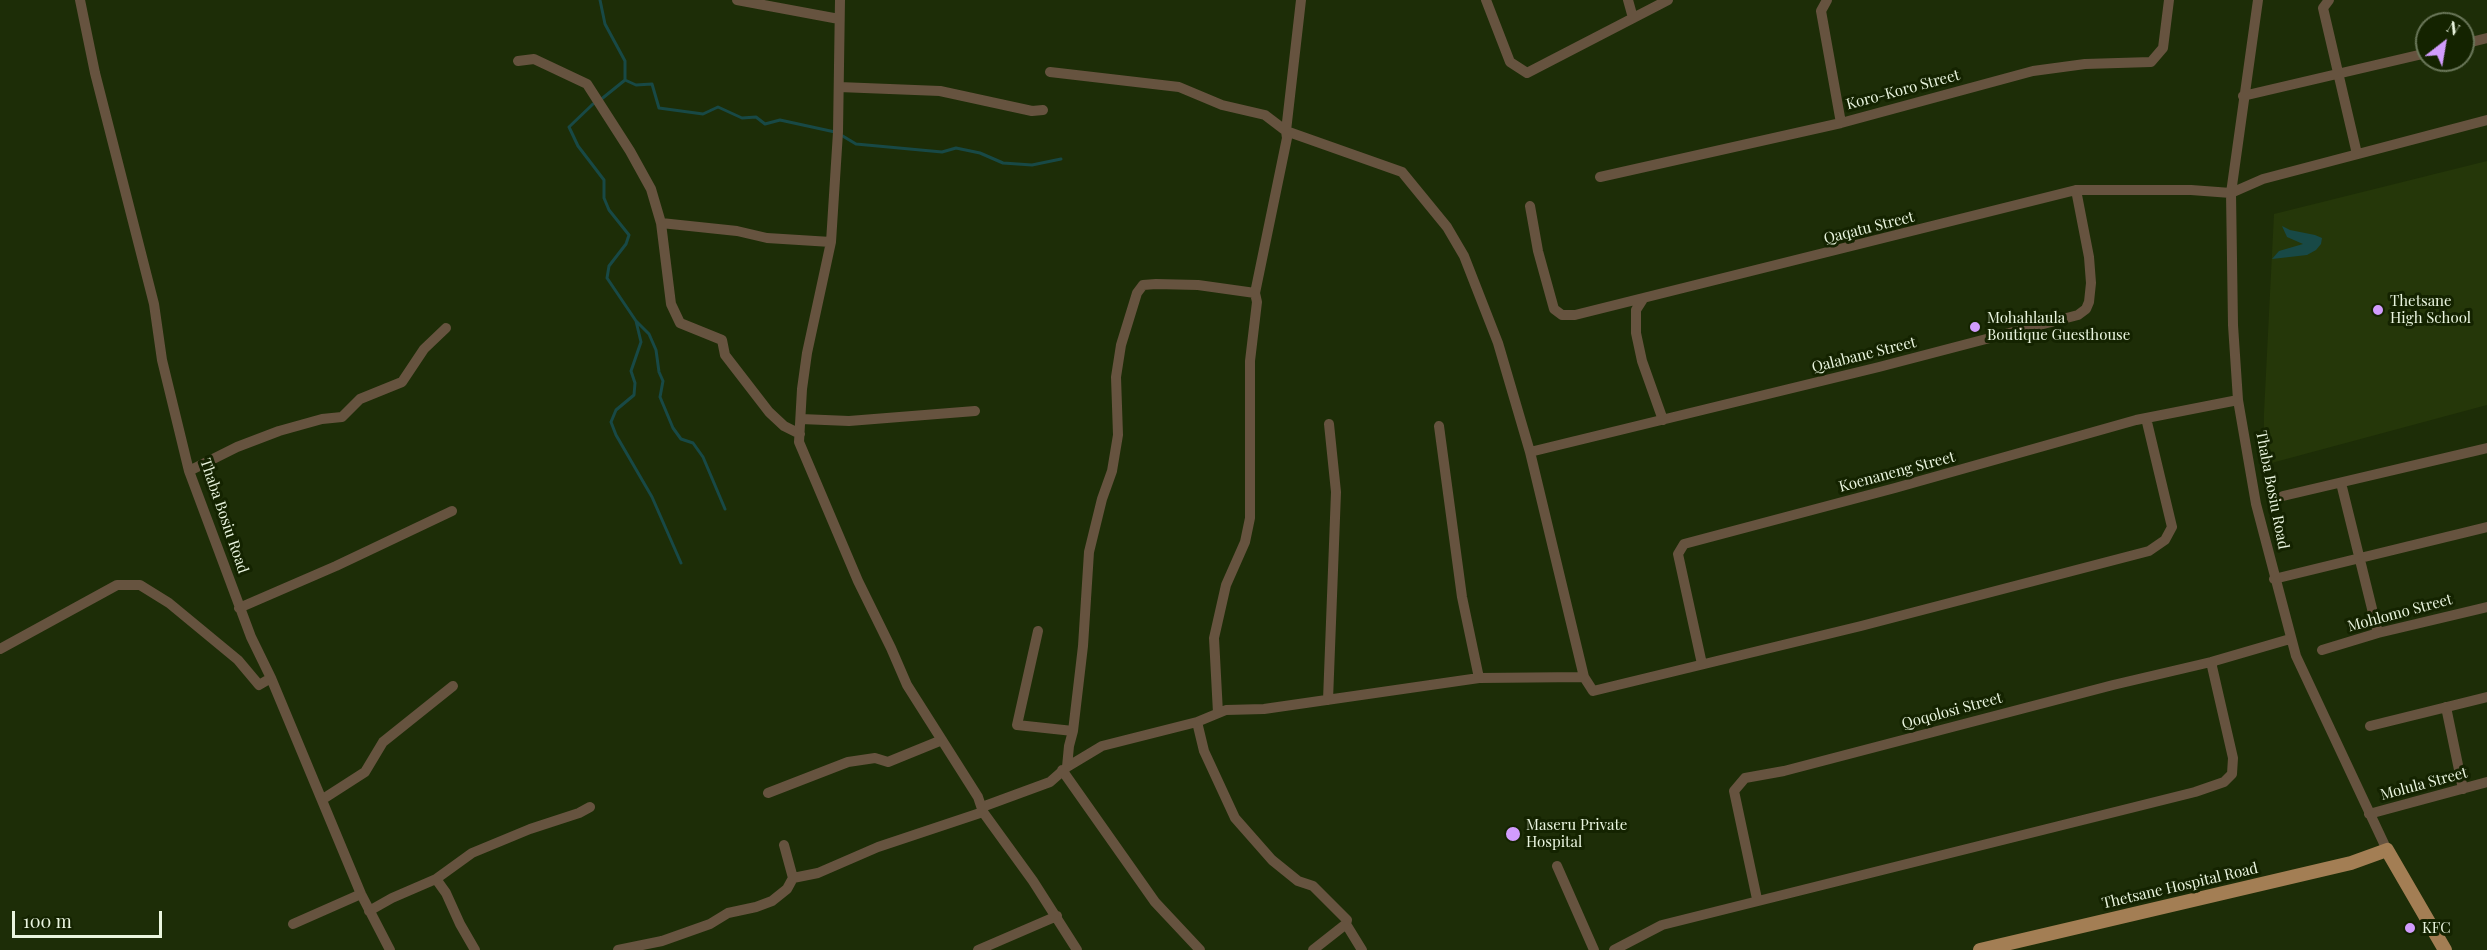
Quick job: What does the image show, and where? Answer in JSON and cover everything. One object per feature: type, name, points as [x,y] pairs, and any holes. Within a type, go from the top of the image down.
[{"type":"main road","name":"Thetsane Hospital Road","points":[[1980,950],[2350,863],[2387,850]]},
{"type":"main road","name":"Thaba Bosiu Road","points":[[2387,850],[2445,950]]},
{"type":"street","name":"Thaba Bosiu Road","points":[[80,0],[95,73],[154,304],[162,360],[189,471],[239,608],[323,799],[361,894],[390,950]]},
{"type":"street","points":[[737,0],[839,19]]},
{"type":"street","points":[[840,0],[836,177],[831,242],[807,353],[799,442],[858,581],[907,685],[978,797],[982,809],[1057,916],[1077,950]]},
{"type":"street","points":[[1218,713],[1214,638],[1226,585],[1245,542],[1250,518],[1250,360],[1257,302],[1255,293],[1287,138],[1301,0]]},
{"type":"street","points":[[1486,0],[1510,62],[1527,73],[1668,0]]},
{"type":"street","points":[[1628,0],[1633,18]]},
{"type":"street","points":[[1827,0],[1821,11],[1841,123]]},
{"type":"street","name":"Koro-Koro Street","points":[[1600,177],[1841,123],[2033,71],[2085,64],[2151,62],[2163,48],[2169,0]]},
{"type":"street","name":"Thaba Bosiu Road","points":[[2258,0],[2231,193],[2232,302],[2238,400],[2256,504],[2290,639],[2387,850]]},
{"type":"street","points":[[2329,0],[2323,8],[2357,154]]},
{"type":"street","points":[[2243,96],[2415,56]]},
{"type":"street","points":[[518,61],[534,59],[587,84],[651,189],[661,223],[670,304],[680,323],[722,340],[725,355],[769,412],[784,426],[800,434]]},
{"type":"street","points":[[1050,72],[1179,87],[1222,105],[1265,115],[1286,131],[1402,172],[1448,227],[1464,256],[1498,343],[1530,452],[1584,677],[1593,691],[1861,626],[2150,551],[2165,540],[2172,527],[2146,418]]},
{"type":"street","points":[[839,87],[940,91],[1032,111],[1043,110]]},
{"type":"street","points":[[2231,193],[2263,179],[2487,120]]},
{"type":"street","name":"Qaqatu Street","points":[[1530,206],[1538,251],[1554,309],[1562,315],[1575,315],[2076,190],[2191,190],[2231,193]]},
{"type":"street","name":"Qalabane Street","points":[[1530,452],[1879,367],[2082,312],[2089,303],[2091,283],[2089,257],[2076,190]]},
{"type":"street","points":[[661,223],[737,231],[767,237],[831,242]]},
{"type":"street","points":[[1200,950],[1155,902],[1064,769],[1074,731],[1083,646],[1089,552],[1102,499],[1112,471],[1118,435],[1116,376],[1121,345],[1137,293],[1143,285],[1156,284],[1198,285],[1255,293]]},
{"type":"street","points":[[1643,299],[1636,310],[1636,333],[1642,361],[1663,420]]},
{"type":"street","points":[[189,471],[237,447],[279,431],[322,419],[342,417],[360,399],[402,382],[424,349],[446,328]]},
{"type":"street","name":"Koenaneng Street","points":[[1702,663],[1678,554],[1684,544],[2146,418],[2238,400]]},
{"type":"street","points":[[801,419],[849,421],[975,411]]},
{"type":"street","points":[[1328,700],[1336,492],[1329,424]]},
{"type":"street","points":[[1439,426],[1462,597],[1479,678]]},
{"type":"street","points":[[2283,496],[2487,448]]},
{"type":"street","points":[[2341,483],[2378,633]]},
{"type":"street","points":[[239,608],[336,566],[452,511]]},
{"type":"street","points":[[2274,579],[2487,527]]},
{"type":"street","points":[[0,650],[117,585],[140,585],[169,603],[242,664],[259,685],[271,678]]},
{"type":"street","name":"Mohlomo Street","points":[[2322,650],[2378,633],[2487,607]]},
{"type":"street","points":[[1038,631],[1017,725],[1074,731]]},
{"type":"street","name":"Qoqolosi Street","points":[[1757,900],[1734,791],[1745,778],[1784,771],[2101,688],[2211,662],[2290,639]]},
{"type":"street","points":[[1614,950],[1662,925],[1924,861],[2195,792],[2224,782],[2232,774],[2233,758],[2211,662]]},
{"type":"street","points":[[793,878],[818,873],[878,847],[1050,782],[1064,769],[1102,746],[1197,723],[1234,708],[1263,709],[1479,678],[1584,677]]},
{"type":"street","points":[[323,799],[365,772],[383,742],[453,686]]},
{"type":"street","points":[[2370,726],[2487,697]]},
{"type":"street","points":[[2446,707],[2463,789]]},
{"type":"street","points":[[1197,723],[1207,759],[1235,818],[1272,860],[1298,881],[1313,886],[1347,920],[1346,924],[1362,950]]},
{"type":"street","points":[[768,793],[848,762],[875,758],[888,762],[942,740]]},
{"type":"street","name":"Molula Street","points":[[2369,814],[2487,782]]},
{"type":"street","points":[[369,911],[392,898],[436,879],[472,853],[590,807]]},
{"type":"street","points":[[618,950],[662,941],[710,924],[728,914],[772,901],[787,889],[793,878],[784,844]]},
{"type":"street","points":[[1557,866],[1594,950]]},
{"type":"street","points":[[436,879],[446,893],[475,950]]},
{"type":"street","points":[[293,924],[361,894]]},
{"type":"street","points":[[978,950],[1057,916]]},
{"type":"street","points":[[1313,950],[1346,924]]},
{"type":"shaded area","name":"Thetsane High School","points":[[2487,161],[2487,405],[2264,465],[2264,413],[2274,214]]},
{"type":"water","points":[[2282,226],[2322,238],[2321,244],[2307,255],[2272,259],[2279,251],[2303,244],[2287,237]]},
{"type":"waterway","points":[[600,0],[605,24],[625,61],[625,80],[636,85],[652,84],[659,108],[703,114],[718,107],[742,118],[756,117],[765,124],[780,120],[835,132]]},
{"type":"waterway","points":[[625,80],[593,104],[569,127],[578,146],[604,180],[604,198],[609,210],[629,235],[626,244],[609,266],[607,278],[636,321],[649,334],[656,350],[659,372],[663,381],[660,397],[673,428],[681,439],[693,443],[703,457],[725,509]]},
{"type":"waterway","points":[[841,135],[856,144],[942,152],[956,148],[980,153],[1003,163],[1032,165],[1061,159]]},
{"type":"waterway","points":[[636,321],[641,342],[631,371],[635,383],[634,395],[616,410],[611,422],[616,435],[652,497],[681,563]]},
{"type":"place","name":"Thetsane High School","points":[[2378,310]]},
{"type":"place","name":"Mohahlaula Boutique Guesthouse","points":[[1975,327]]},
{"type":"place","name":"Maseru Private Hospital","points":[[1513,834]]},
{"type":"place","name":"KFC","points":[[2410,928]]}]
